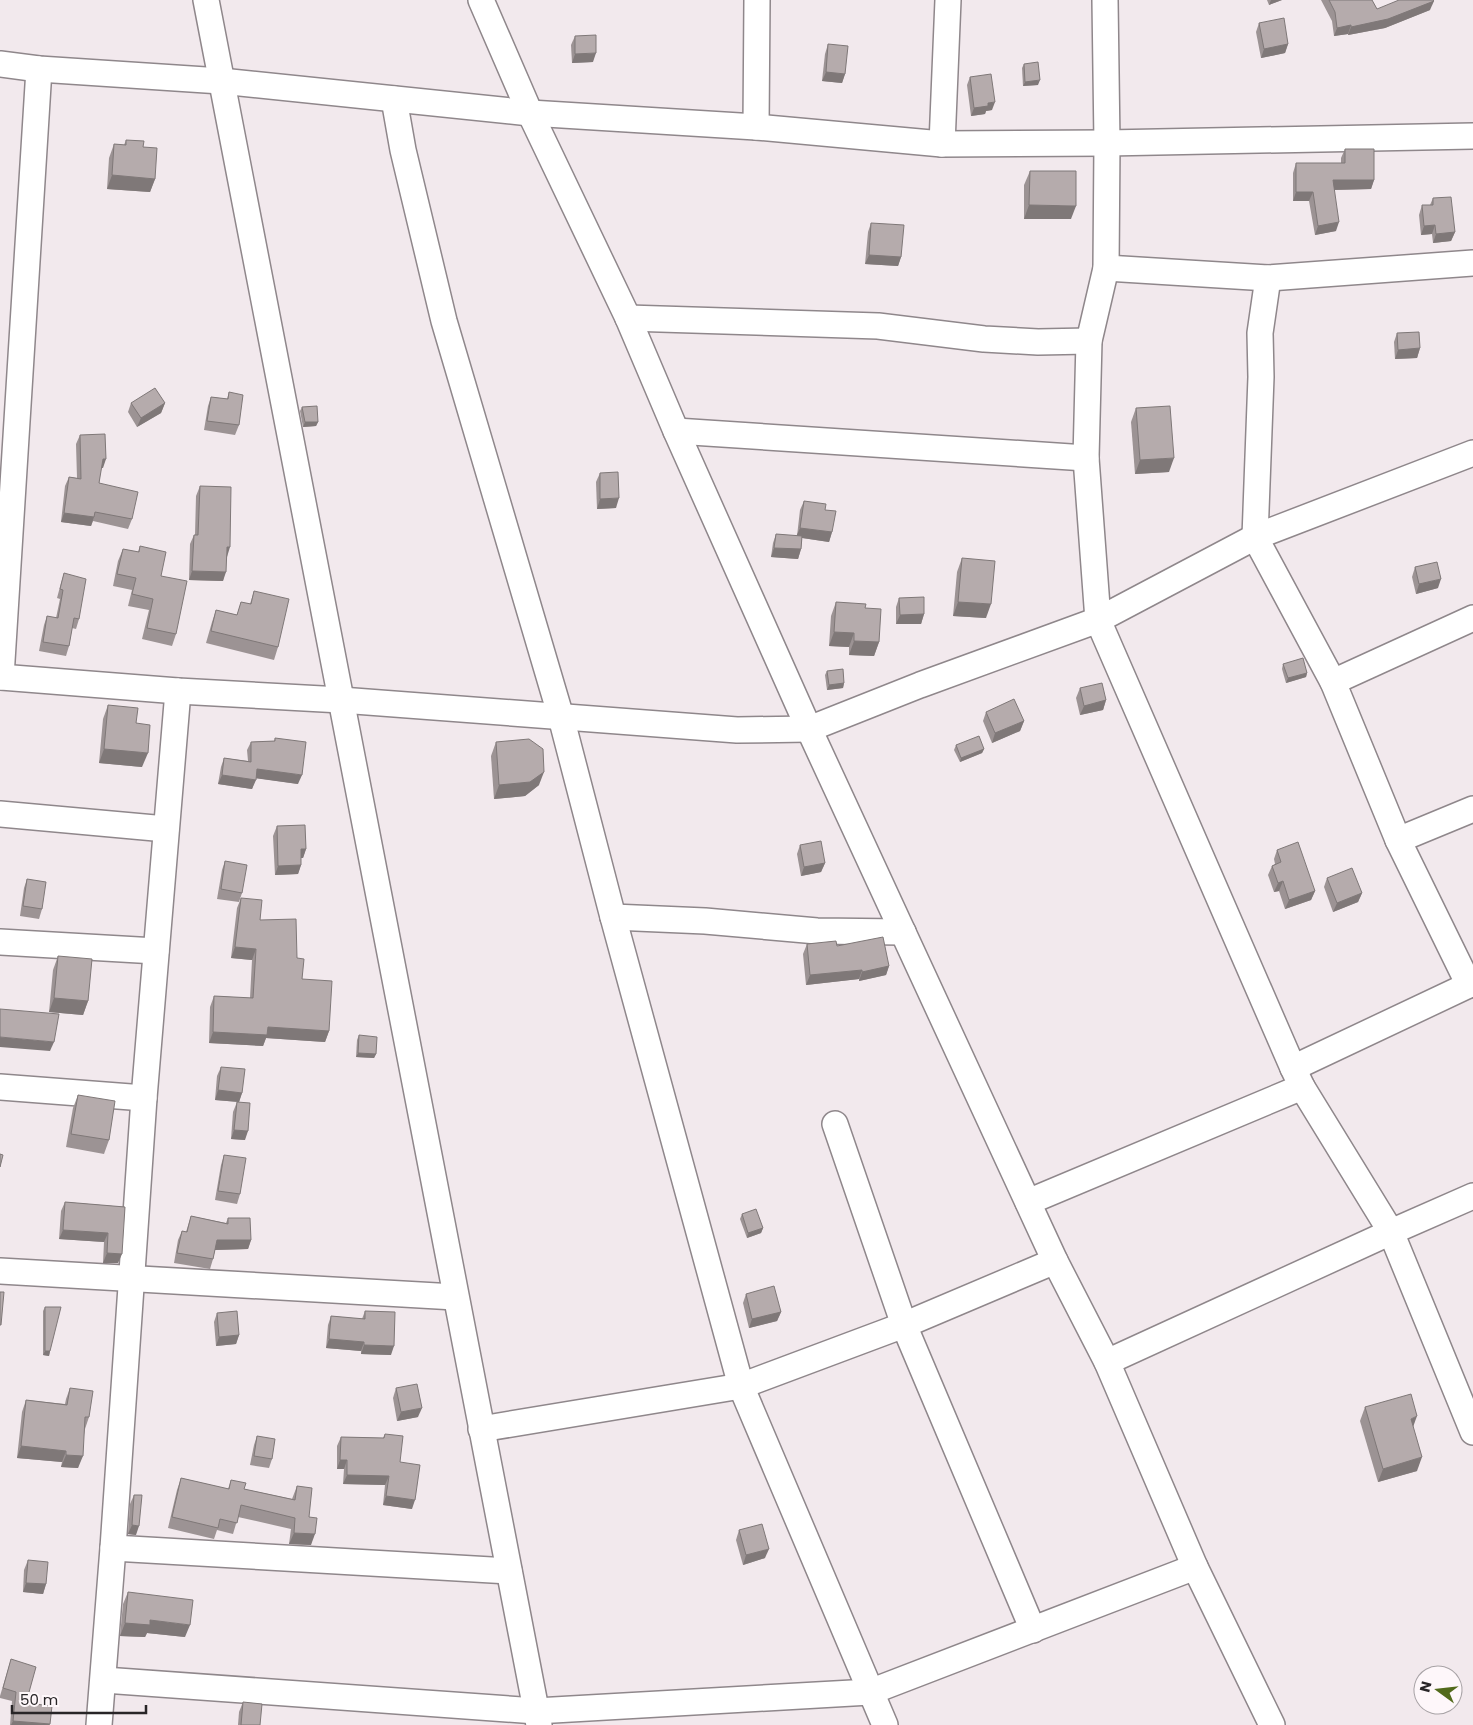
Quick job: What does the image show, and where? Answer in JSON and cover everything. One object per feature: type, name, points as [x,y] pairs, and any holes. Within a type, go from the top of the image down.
[{"type":"street","points":[[206,0],[455,1297],[538,1718]]},
{"type":"street","points":[[481,0],[530,112],[628,318],[676,431],[809,729],[1055,1261],[1107,1362],[1195,1567],[1272,1725]]},
{"type":"street","points":[[756,126],[757,0]]},
{"type":"street","points":[[942,144],[948,0]]},
{"type":"street","points":[[1105,0],[1106,268],[1089,341],[1086,458],[1098,620],[1298,1078],[1391,1232],[1473,1432]]},
{"type":"street","points":[[0,64],[39,69],[221,81],[530,112],[756,126],[942,144],[1473,136]]},
{"type":"street","points":[[39,69],[0,677],[738,730],[809,729],[920,685],[1098,620],[1255,537],[1473,453]]},
{"type":"street","points":[[394,99],[403,150],[444,321],[561,717],[613,917],[741,1386],[885,1725]]},
{"type":"street","points":[[1106,268],[1268,278],[1473,263]]},
{"type":"street","points":[[1028,1202],[1298,1078],[1471,984],[1398,840],[1333,682],[1255,537],[1261,377],[1260,333],[1268,278]]},
{"type":"street","points":[[628,318],[878,326],[984,339],[1038,342],[1089,341]]},
{"type":"street","points":[[676,431],[1086,458]]},
{"type":"street","points":[[1333,682],[1473,618]]},
{"type":"street","points":[[99,1725],[104,1680],[144,1098],[178,691]]},
{"type":"street","points":[[1398,840],[1473,809]]},
{"type":"street","points":[[0,814],[166,829]]},
{"type":"street","points":[[613,917],[704,920],[817,931],[903,932]]},
{"type":"street","points":[[0,942],[156,951]]},
{"type":"street","points":[[0,1087],[144,1098]]},
{"type":"street","points":[[835,1124],[904,1325],[1032,1630]]},
{"type":"street","points":[[1107,1362],[1473,1196]]},
{"type":"street","points":[[481,1429],[741,1386],[904,1325],[1055,1261]]},
{"type":"street","points":[[0,1271],[455,1297]]},
{"type":"street","points":[[113,1548],[509,1571]]},
{"type":"street","points":[[104,1680],[538,1718],[870,1692],[1195,1567]]},
{"type":"building","points":[[1329,0],[1372,0],[1377,9],[1399,0],[1434,1],[1388,19],[1337,28],[1335,12]]},
{"type":"building","points":[[1284,18],[1288,44],[1264,49],[1259,23]]},
{"type":"building","points":[[596,35],[596,53],[575,54],[575,36]]},
{"type":"building","points":[[828,44],[848,46],[845,74],[826,72]]},
{"type":"building","points":[[1038,62],[1040,80],[1025,82],[1024,64]]},
{"type":"building","points":[[991,74],[995,102],[988,103],[988,106],[974,108],[970,77]]},
{"type":"building","points":[[126,140],[144,141],[143,147],[157,148],[155,179],[112,175],[114,144],[126,145]]},
{"type":"building","points":[[1345,149],[1374,149],[1374,180],[1333,180],[1339,222],[1318,226],[1313,192],[1296,192],[1296,163],[1345,163]]},
{"type":"building","points":[[1030,171],[1076,171],[1076,206],[1029,205]]},
{"type":"building","points":[[1451,197],[1455,232],[1436,234],[1435,225],[1424,226],[1422,205],[1433,205],[1433,198]]},
{"type":"building","points":[[871,223],[904,225],[901,257],[869,255]]},
{"type":"building","points":[[1419,332],[1420,348],[1398,350],[1397,333]]},
{"type":"building","points":[[155,388],[165,403],[141,418],[131,403]]},
{"type":"building","points":[[229,392],[243,395],[239,425],[207,421],[211,397],[228,399]]},
{"type":"building","points":[[317,406],[318,422],[305,422],[302,407]]},
{"type":"building","points":[[1170,406],[1174,458],[1140,460],[1136,408]]},
{"type":"building","points":[[105,434],[106,459],[103,459],[99,483],[138,492],[132,519],[95,512],[94,517],[64,513],[69,477],[81,479],[80,435]]},
{"type":"building","points":[[618,472],[619,498],[600,499],[600,473]]},
{"type":"building","points":[[200,486],[231,487],[230,547],[227,547],[226,572],[192,571],[194,535],[198,535]]},
{"type":"building","points":[[804,501],[826,504],[825,510],[836,511],[832,532],[800,528]]},
{"type":"building","points":[[776,534],[802,536],[801,549],[774,548]]},
{"type":"building","points":[[140,546],[166,552],[161,576],[187,581],[176,634],[147,628],[153,599],[132,594],[136,578],[117,574],[123,549],[139,552]]},
{"type":"building","points":[[962,558],[995,561],[991,604],[958,602]]},
{"type":"building","points":[[1437,562],[1441,579],[1419,584],[1415,567]]},
{"type":"building","points":[[64,573],[86,579],[79,619],[74,618],[69,646],[43,642],[47,616],[58,618],[63,590],[60,589]]},
{"type":"building","points":[[254,591],[289,599],[278,647],[211,631],[216,610],[237,615],[241,602],[251,604]]},
{"type":"building","points":[[924,597],[924,614],[900,615],[899,598]]},
{"type":"building","points":[[836,602],[866,604],[865,608],[881,609],[879,642],[854,641],[854,633],[834,632]]},
{"type":"building","points":[[1303,658],[1307,673],[1288,678],[1283,664]]},
{"type":"building","points":[[843,669],[844,683],[829,685],[827,671]]},
{"type":"building","points":[[1102,683],[1106,700],[1084,706],[1080,688]]},
{"type":"building","points":[[1014,699],[1024,721],[995,733],[986,712]]},
{"type":"building","points":[[108,705],[138,708],[136,723],[150,725],[148,753],[104,749]]},
{"type":"building","points":[[979,736],[984,749],[961,758],[956,745]]},
{"type":"building","points":[[275,738],[306,742],[302,775],[257,769],[256,780],[222,775],[224,758],[251,762],[251,742],[275,741]]},
{"type":"building","points":[[529,739],[543,749],[544,772],[530,782],[499,785],[496,742]]},
{"type":"building","points":[[305,825],[306,849],[301,849],[301,865],[278,866],[277,826]]},
{"type":"building","points":[[821,841],[825,863],[804,867],[800,845]]},
{"type":"building","points":[[1298,842],[1315,891],[1289,900],[1283,881],[1278,883],[1272,866],[1281,862],[1277,850]]},
{"type":"building","points":[[225,861],[247,865],[242,893],[221,889]]},
{"type":"building","points":[[1352,868],[1362,893],[1337,903],[1327,878]]},
{"type":"building","points":[[27,879],[46,882],[42,909],[23,906]]},
{"type":"building","points":[[241,898],[262,900],[260,920],[296,919],[297,958],[304,959],[302,979],[332,981],[329,1031],[268,1027],[267,1035],[213,1032],[214,996],[253,998],[256,949],[235,947]]},
{"type":"building","points":[[883,937],[889,966],[862,972],[862,970],[810,975],[807,944],[836,941],[837,946]]},
{"type":"building","points":[[58,956],[92,959],[88,1001],[54,998]]},
{"type":"building","points":[[0,1009],[59,1014],[54,1042],[0,1037]]},
{"type":"building","points":[[359,1035],[377,1037],[376,1054],[358,1053]]},
{"type":"building","points":[[221,1067],[245,1069],[242,1093],[218,1090]]},
{"type":"building","points":[[78,1095],[115,1101],[109,1140],[71,1134]]},
{"type":"building","points":[[237,1102],[250,1103],[248,1131],[234,1130]]},
{"type":"building","points":[[0,1154],[3,1155],[0,1167]]},
{"type":"building","points":[[224,1155],[246,1158],[240,1194],[218,1191]]},
{"type":"building","points":[[65,1202],[125,1207],[122,1254],[107,1253],[108,1233],[63,1230]]},
{"type":"building","points":[[756,1209],[763,1228],[748,1233],[742,1214]]},
{"type":"building","points":[[191,1216],[228,1224],[228,1218],[250,1218],[251,1240],[217,1240],[213,1259],[177,1253],[182,1231],[187,1232]]},
{"type":"building","points":[[774,1286],[781,1312],[752,1319],[746,1294]]},
{"type":"building","points":[[0,1292],[4,1292],[1,1325],[0,1325]]},
{"type":"building","points":[[45,1307],[61,1307],[50,1351],[45,1351]]},
{"type":"building","points":[[237,1311],[239,1335],[219,1337],[217,1313]]},
{"type":"building","points":[[365,1311],[395,1312],[394,1346],[364,1345],[364,1342],[329,1339],[331,1316],[365,1319]]},
{"type":"building","points":[[417,1384],[422,1408],[401,1412],[396,1388]]},
{"type":"building","points":[[70,1388],[93,1391],[89,1417],[85,1417],[83,1456],[66,1455],[66,1451],[21,1446],[26,1400],[67,1405]]},
{"type":"building","points":[[1411,1394],[1417,1416],[1411,1419],[1422,1457],[1383,1469],[1365,1407]]},
{"type":"building","points":[[385,1434],[403,1436],[400,1462],[420,1465],[415,1500],[386,1496],[389,1476],[347,1475],[347,1460],[340,1460],[341,1437],[384,1438]]},
{"type":"building","points":[[257,1436],[275,1439],[272,1459],[254,1456]]},
{"type":"building","points":[[181,1478],[229,1489],[231,1480],[246,1483],[244,1489],[295,1500],[297,1486],[312,1488],[309,1517],[317,1518],[315,1534],[294,1533],[295,1518],[241,1505],[237,1523],[220,1519],[218,1528],[172,1517]]},
{"type":"building","points":[[134,1495],[142,1495],[139,1526],[132,1525]]},
{"type":"building","points":[[762,1524],[769,1549],[746,1555],[739,1530]]},
{"type":"building","points":[[28,1560],[48,1562],[46,1584],[26,1583]]},
{"type":"building","points":[[128,1592],[193,1600],[190,1625],[150,1620],[150,1625],[125,1623]]},
{"type":"building","points":[[11,1659],[36,1667],[26,1703],[52,1706],[50,1724],[13,1721],[16,1692],[3,1688]]},
{"type":"building","points":[[243,1702],[262,1704],[260,1725],[241,1725]]}]
